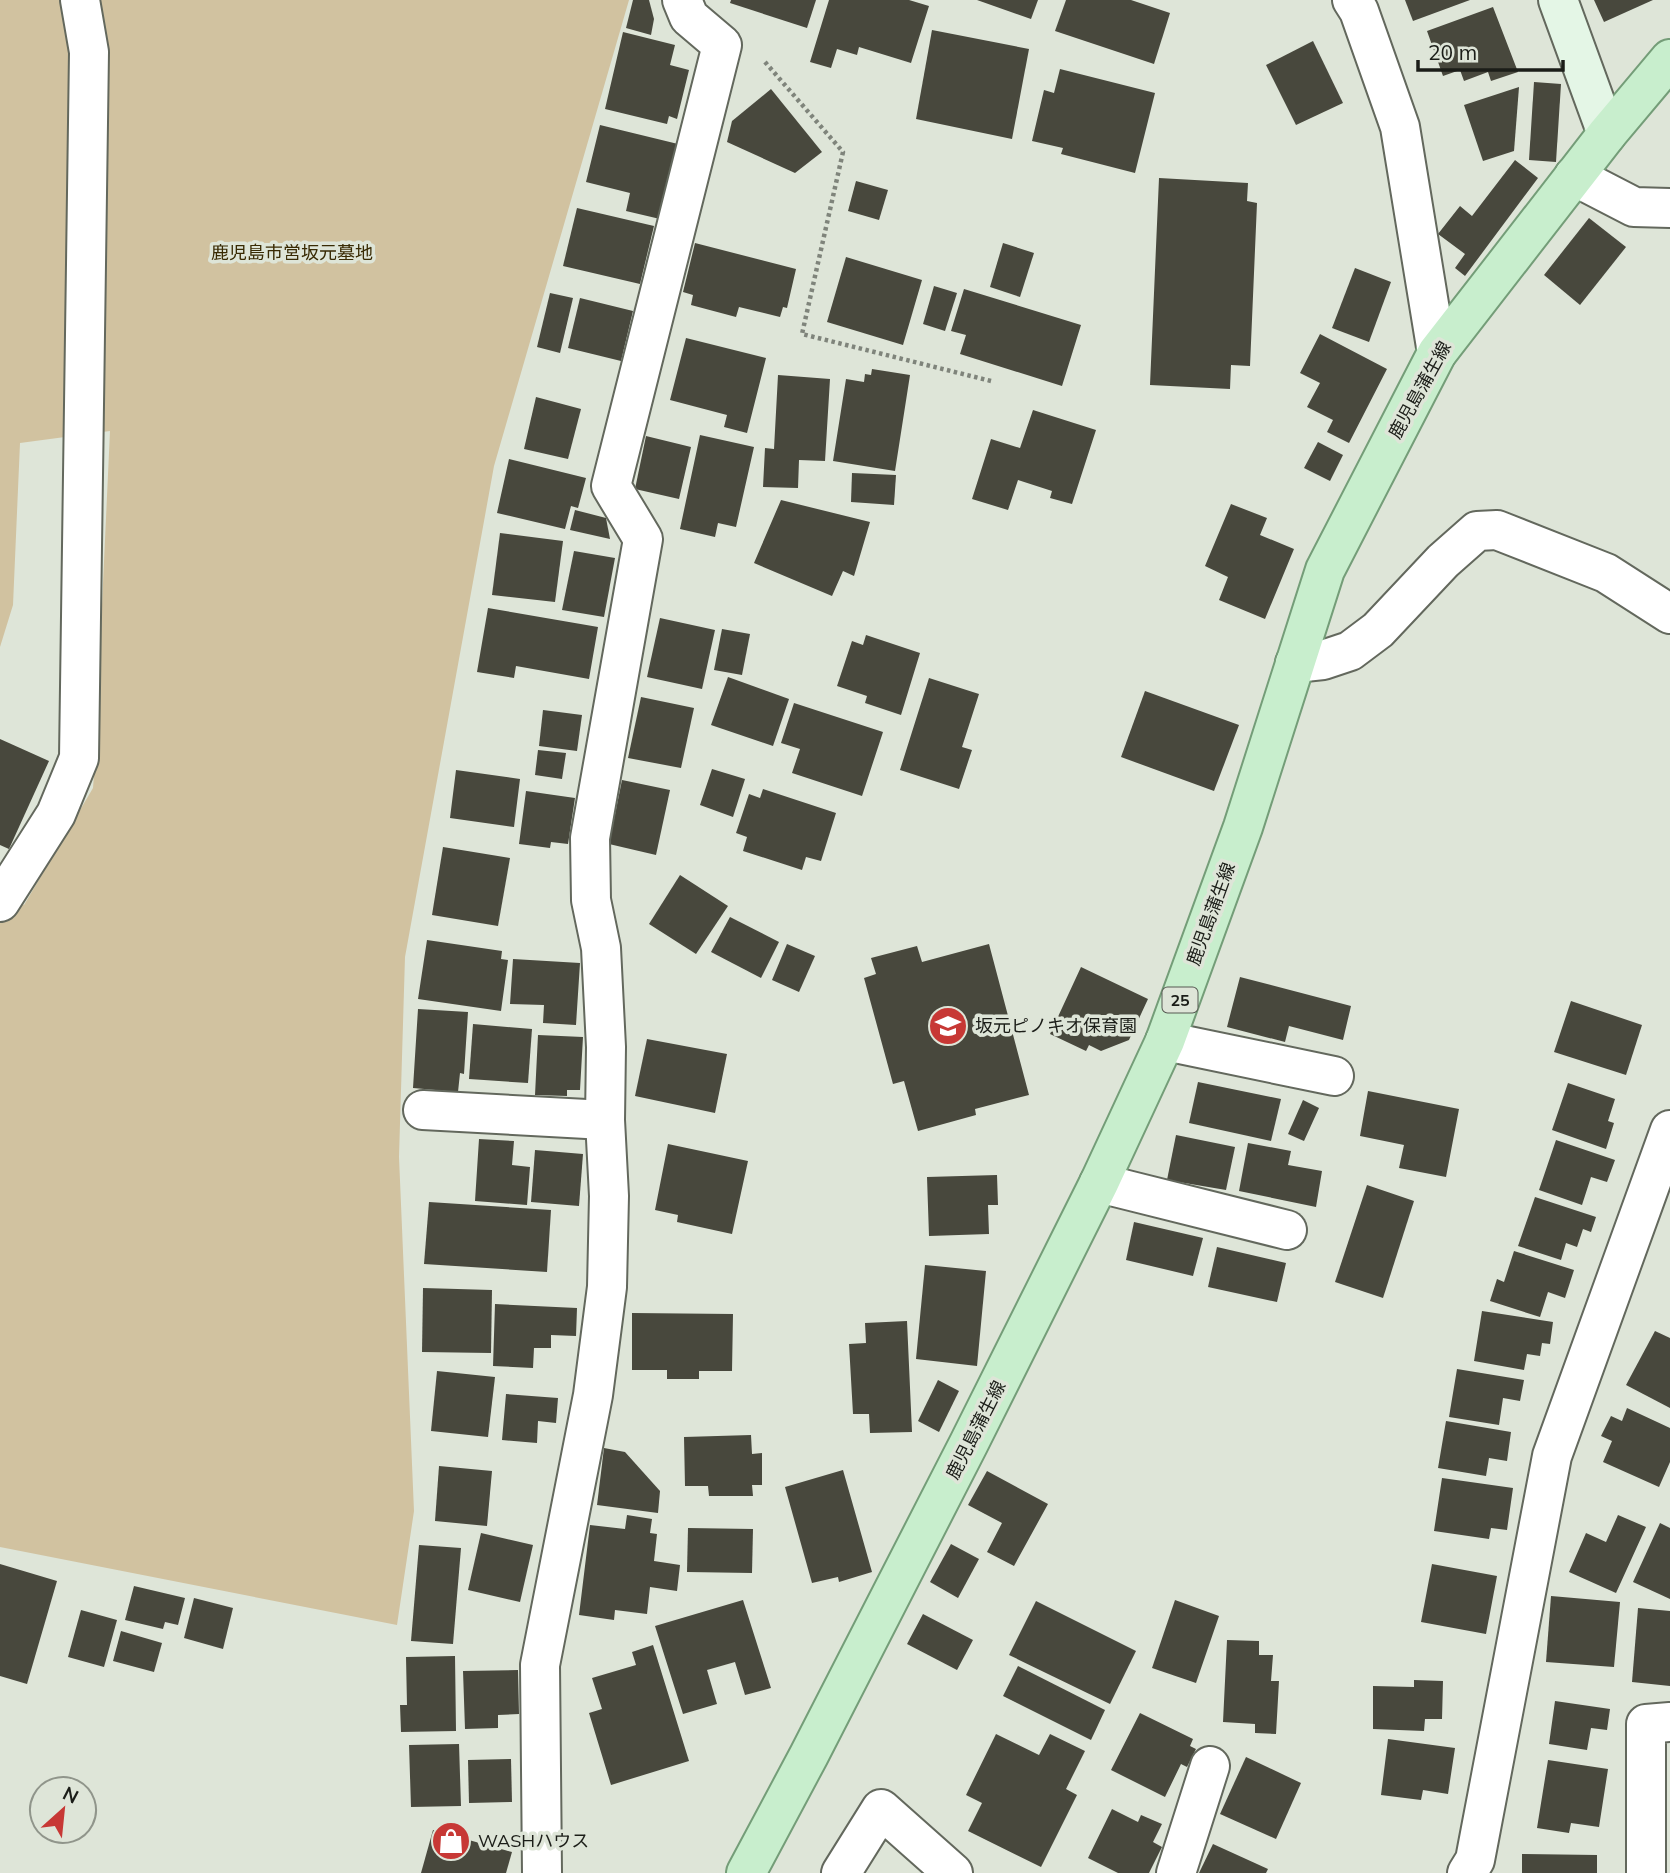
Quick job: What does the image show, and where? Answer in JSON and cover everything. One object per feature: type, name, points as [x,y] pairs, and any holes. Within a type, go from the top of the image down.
[{"type":"main road","points":[[1558,0],[1607,134]]},
{"type":"main road","name":"鹿児島蒲生線","points":[[746,1873],[945,1491],[1099,1183],[1165,1041],[1243,827],[1325,570],[1437,352],[1607,134],[1670,59]]},
{"type":"street","points":[[0,902],[56,814],[79,758],[89,52],[80,0]]},
{"type":"street","points":[[542,1873],[540,1665],[593,1395],[607,1287],[609,1196],[605,1120],[606,1047],[601,948],[591,900],[590,838],[643,539],[611,486],[722,44],[689,18],[682,0]]},
{"type":"street","points":[[1352,0],[1359,11],[1400,127],[1437,352]]},
{"type":"street","points":[[1574,176],[1634,207],[1670,208]]},
{"type":"street","points":[[1295,663],[1323,660],[1350,652],[1378,630],[1443,561],[1477,531],[1497,530],[1606,573],[1670,614]]},
{"type":"street","points":[[1165,1041],[1334,1076]]},
{"type":"street","points":[[423,1110],[605,1120]]},
{"type":"street","points":[[1466,1873],[1475,1860],[1552,1456],[1670,1130]]},
{"type":"street","points":[[1099,1183],[1287,1230]]},
{"type":"street","points":[[1646,1873],[1646,1724],[1670,1722]]},
{"type":"street","points":[[1177,1873],[1210,1766]]},
{"type":"street","points":[[841,1873],[881,1809],[953,1873]]},
{"type":"path","points":[[722,44],[765,62],[843,152],[802,334],[990,381]]},
{"type":"green space","name":"鹿児島市営坂元墓地","points":[[0,0],[629,0],[494,466],[405,957],[399,1157],[414,1511],[397,1625],[0,1547],[0,888],[24,905],[93,788],[100,697],[110,431],[20,443],[13,605],[0,647]]},
{"type":"building","points":[[633,0],[649,0],[654,19],[651,35],[626,28]]},
{"type":"building","points":[[731,0],[816,0],[807,28],[730,3]]},
{"type":"building","points":[[829,0],[909,0],[929,6],[911,63],[859,47],[857,55],[837,49],[831,68],[810,62]]},
{"type":"building","points":[[977,0],[1038,0],[1031,19]]},
{"type":"building","points":[[1066,0],[1131,0],[1170,13],[1154,64],[1055,31]]},
{"type":"building","points":[[1405,0],[1470,0],[1413,21]]},
{"type":"building","points":[[1594,0],[1653,0],[1604,22]]},
{"type":"building","points":[[1493,7],[1518,72],[1491,81],[1488,72],[1464,81],[1460,70],[1443,76],[1427,31]]},
{"type":"building","points":[[932,30],[1029,49],[1012,139],[916,119]]},
{"type":"building","points":[[623,32],[675,45],[670,65],[689,70],[677,119],[669,116],[667,124],[605,109]]},
{"type":"building","points":[[1313,41],[1343,103],[1296,125],[1266,65]]},
{"type":"building","points":[[1060,69],[1155,93],[1135,173],[1061,154],[1063,148],[1032,141],[1044,90],[1054,93]]},
{"type":"building","points":[[1534,82],[1561,84],[1556,162],[1529,160]]},
{"type":"building","points":[[1519,87],[1514,151],[1483,161],[1464,105]]},
{"type":"building","points":[[771,89],[822,152],[795,173],[727,142],[732,121]]},
{"type":"building","points":[[600,125],[678,144],[660,219],[626,211],[630,193],[586,182]]},
{"type":"building","points":[[1515,160],[1538,178],[1465,276],[1455,268],[1465,254],[1438,234],[1460,206],[1472,216]]},
{"type":"building","points":[[1159,178],[1248,183],[1247,201],[1257,203],[1250,366],[1231,365],[1230,389],[1150,385]]},
{"type":"building","points":[[856,181],[888,190],[879,220],[848,211]]},
{"type":"building","points":[[577,208],[654,226],[640,284],[563,266]]},
{"type":"building","points":[[1589,218],[1626,247],[1580,305],[1544,275]]},
{"type":"building","points":[[695,243],[796,269],[787,308],[783,307],[780,317],[739,307],[736,317],[691,305],[693,295],[683,292]]},
{"type":"building","points":[[1003,243],[1034,253],[1020,297],[990,287]]},
{"type":"building","points":[[846,257],[922,280],[903,345],[827,322]]},
{"type":"building","points":[[1355,268],[1391,282],[1369,342],[1332,328]]},
{"type":"building","points":[[934,286],[957,293],[945,331],[923,324]]},
{"type":"building","points":[[964,289],[1081,325],[1062,386],[960,354],[966,335],[951,331]]},
{"type":"building","points":[[550,293],[573,298],[560,353],[537,347]]},
{"type":"building","points":[[580,298],[633,311],[621,361],[568,348]]},
{"type":"building","points":[[1320,334],[1387,369],[1349,443],[1327,432],[1333,420],[1307,407],[1320,383],[1300,373]]},
{"type":"building","points":[[686,338],[766,358],[747,433],[724,427],[727,415],[670,400]]},
{"type":"building","points":[[872,369],[910,375],[895,471],[833,461],[846,379],[864,382],[865,374],[871,375]]},
{"type":"building","points":[[778,375],[830,379],[825,461],[799,460],[798,488],[763,487],[765,448],[774,449]]},
{"type":"building","points":[[536,397],[581,409],[568,459],[524,449]]},
{"type":"building","points":[[1033,410],[1096,430],[1072,504],[1050,498],[1052,491],[1018,480],[1008,510],[972,499],[991,439],[1020,448]]},
{"type":"building","points":[[700,435],[754,447],[736,527],[718,523],[715,537],[680,529]]},
{"type":"building","points":[[646,436],[691,447],[679,499],[635,489]]},
{"type":"building","points":[[1318,442],[1343,455],[1330,481],[1304,468]]},
{"type":"building","points":[[509,459],[586,478],[578,508],[571,506],[565,529],[497,513]]},
{"type":"building","points":[[852,473],[896,475],[894,505],[851,502]]},
{"type":"building","points":[[781,500],[870,522],[854,576],[843,571],[832,596],[754,563]]},
{"type":"building","points":[[1231,504],[1267,518],[1260,535],[1294,549],[1265,619],[1219,600],[1228,577],[1205,566]]},
{"type":"building","points":[[575,510],[606,518],[610,539],[570,530]]},
{"type":"building","points":[[500,533],[563,541],[555,602],[492,595]]},
{"type":"building","points":[[574,551],[615,558],[604,617],[562,610]]},
{"type":"building","points":[[488,608],[598,627],[589,679],[516,666],[514,678],[477,672]]},
{"type":"building","points":[[660,618],[715,630],[702,689],[647,677]]},
{"type":"building","points":[[722,629],[750,634],[742,675],[714,670]]},
{"type":"building","points":[[866,635],[920,653],[901,715],[865,703],[867,696],[837,686],[852,641],[863,645]]},
{"type":"building","points":[[728,677],[789,699],[773,746],[711,725]]},
{"type":"building","points":[[929,678],[979,694],[962,747],[972,750],[959,789],[900,770]]},
{"type":"building","points":[[1145,691],[1239,725],[1214,791],[1121,757]]},
{"type":"building","points":[[641,697],[694,708],[681,768],[628,758]]},
{"type":"building","points":[[794,703],[883,732],[862,796],[792,773],[800,749],[781,743]]},
{"type":"building","points":[[543,710],[582,715],[577,751],[539,746]]},
{"type":"building","points":[[0,739],[49,761],[9,849],[0,845]]},
{"type":"building","points":[[538,750],[566,753],[562,779],[535,775]]},
{"type":"building","points":[[712,769],[745,779],[733,817],[700,805]]},
{"type":"building","points":[[456,770],[520,779],[514,827],[450,818]]},
{"type":"building","points":[[622,780],[670,790],[656,855],[609,844]]},
{"type":"building","points":[[763,789],[836,813],[821,861],[806,857],[802,870],[743,851],[747,837],[736,833],[749,794],[760,798]]},
{"type":"building","points":[[526,791],[575,798],[568,844],[551,842],[550,848],[519,844]]},
{"type":"building","points":[[443,847],[510,858],[498,926],[432,915]]},
{"type":"building","points":[[680,875],[728,906],[696,954],[649,924]]},
{"type":"building","points":[[730,917],[779,942],[761,978],[711,952]]},
{"type":"building","points":[[427,940],[502,951],[501,959],[508,960],[501,1011],[418,999]]},
{"type":"building","points":[[787,944],[815,956],[799,992],[772,980]]},
{"type":"building","points":[[989,944],[1029,1095],[975,1109],[976,1115],[918,1131],[904,1081],[893,1084],[864,978],[876,974],[871,958],[917,946],[922,962]]},
{"type":"building","points":[[513,959],[580,963],[576,1025],[543,1023],[544,1005],[510,1004]]},
{"type":"building","points":[[1081,967],[1148,999],[1129,1040],[1101,1051],[1089,1045],[1086,1051],[1050,1034]]},
{"type":"building","points":[[1240,977],[1351,1006],[1343,1040],[1289,1026],[1285,1042],[1227,1027]]},
{"type":"building","points":[[1571,1001],[1642,1025],[1626,1075],[1554,1052]]},
{"type":"building","points":[[418,1009],[468,1012],[464,1074],[460,1073],[458,1092],[413,1088]]},
{"type":"building","points":[[473,1024],[532,1029],[528,1083],[469,1079]]},
{"type":"building","points":[[538,1035],[583,1037],[580,1090],[567,1090],[567,1096],[535,1095]]},
{"type":"building","points":[[647,1039],[727,1054],[715,1113],[635,1096]]},
{"type":"building","points":[[1198,1082],[1281,1099],[1271,1141],[1189,1123]]},
{"type":"building","points":[[1568,1083],[1615,1099],[1608,1121],[1614,1123],[1606,1149],[1552,1130]]},
{"type":"building","points":[[1368,1091],[1459,1109],[1446,1177],[1399,1168],[1404,1145],[1360,1136]]},
{"type":"building","points":[[1303,1100],[1319,1108],[1304,1141],[1288,1134]]},
{"type":"building","points":[[1176,1135],[1235,1147],[1226,1190],[1167,1180]]},
{"type":"building","points":[[479,1139],[514,1141],[512,1165],[530,1167],[527,1205],[475,1201]]},
{"type":"building","points":[[1556,1140],[1615,1160],[1607,1182],[1591,1177],[1582,1205],[1539,1190]]},
{"type":"building","points":[[1248,1143],[1291,1151],[1288,1165],[1322,1171],[1316,1207],[1239,1191]]},
{"type":"building","points":[[668,1144],[748,1161],[732,1234],[677,1222],[678,1215],[655,1210]]},
{"type":"building","points":[[535,1150],[583,1154],[579,1206],[531,1202]]},
{"type":"building","points":[[997,1175],[998,1205],[988,1205],[989,1234],[929,1236],[927,1177]]},
{"type":"building","points":[[1367,1185],[1414,1201],[1383,1298],[1335,1282]]},
{"type":"building","points":[[1535,1197],[1596,1217],[1591,1232],[1583,1229],[1577,1247],[1566,1243],[1561,1260],[1518,1246]]},
{"type":"building","points":[[429,1202],[551,1210],[547,1272],[424,1264]]},
{"type":"building","points":[[1134,1222],[1203,1238],[1193,1276],[1126,1260]]},
{"type":"building","points":[[1217,1247],[1286,1263],[1277,1302],[1208,1287]]},
{"type":"building","points":[[1514,1251],[1574,1270],[1565,1298],[1548,1292],[1540,1317],[1490,1301],[1497,1279],[1504,1282]]},
{"type":"building","points":[[925,1265],[986,1271],[977,1366],[916,1359]]},
{"type":"building","points":[[423,1288],[492,1290],[491,1353],[422,1352]]},
{"type":"building","points":[[495,1304],[577,1308],[576,1336],[551,1335],[551,1348],[534,1348],[533,1368],[493,1366]]},
{"type":"building","points":[[1482,1311],[1553,1322],[1550,1344],[1542,1343],[1540,1356],[1527,1354],[1524,1370],[1474,1361]]},
{"type":"building","points":[[632,1313],[733,1314],[732,1371],[699,1371],[699,1379],[667,1379],[667,1370],[632,1370]]},
{"type":"building","points":[[907,1321],[912,1432],[870,1433],[869,1414],[853,1414],[849,1344],[866,1343],[865,1323]]},
{"type":"building","points":[[1655,1331],[1670,1338],[1670,1408],[1626,1385]]},
{"type":"building","points":[[1457,1369],[1524,1380],[1520,1401],[1503,1398],[1499,1425],[1449,1417]]},
{"type":"building","points":[[437,1371],[495,1377],[488,1437],[431,1431]]},
{"type":"building","points":[[938,1380],[959,1391],[939,1432],[918,1421]]},
{"type":"building","points":[[506,1394],[558,1398],[556,1423],[538,1421],[537,1443],[502,1440]]},
{"type":"building","points":[[1627,1408],[1670,1428],[1670,1462],[1659,1487],[1603,1462],[1612,1441],[1601,1436],[1611,1416],[1622,1421]]},
{"type":"building","points":[[1446,1421],[1511,1432],[1507,1461],[1489,1458],[1486,1476],[1438,1468]]},
{"type":"building","points":[[751,1435],[752,1454],[762,1453],[762,1485],[752,1485],[753,1496],[709,1496],[708,1486],[685,1486],[684,1437]]},
{"type":"building","points":[[604,1448],[625,1452],[660,1491],[658,1513],[597,1505]]},
{"type":"building","points":[[439,1466],[492,1471],[487,1526],[435,1521]]},
{"type":"building","points":[[843,1470],[872,1572],[839,1582],[838,1577],[812,1583],[785,1487]]},
{"type":"building","points":[[987,1471],[1048,1504],[1014,1566],[987,1552],[1002,1523],[968,1505]]},
{"type":"building","points":[[1442,1478],[1513,1488],[1507,1530],[1491,1528],[1489,1539],[1434,1531]]},
{"type":"building","points":[[627,1515],[652,1519],[650,1533],[657,1534],[654,1561],[680,1565],[677,1591],[650,1587],[647,1614],[615,1610],[614,1620],[579,1615],[590,1525],[625,1529]]},
{"type":"building","points":[[1618,1515],[1646,1527],[1616,1593],[1569,1572],[1586,1533],[1606,1542]]},
{"type":"building","points":[[1660,1523],[1670,1528],[1670,1599],[1633,1582]]},
{"type":"building","points":[[688,1528],[753,1529],[752,1573],[687,1572]]},
{"type":"building","points":[[481,1533],[533,1545],[520,1602],[468,1590]]},
{"type":"building","points":[[951,1544],[979,1559],[958,1598],[930,1582]]},
{"type":"building","points":[[419,1545],[461,1548],[453,1644],[411,1641]]},
{"type":"building","points":[[0,1564],[57,1581],[27,1684],[0,1676]]},
{"type":"building","points":[[1432,1564],[1497,1576],[1486,1634],[1421,1622]]},
{"type":"building","points":[[134,1586],[185,1598],[178,1625],[165,1622],[163,1629],[125,1620]]},
{"type":"building","points":[[1551,1596],[1620,1602],[1614,1667],[1546,1662]]},
{"type":"building","points":[[194,1598],[233,1608],[223,1649],[184,1638]]},
{"type":"building","points":[[743,1600],[771,1688],[745,1695],[735,1662],[707,1670],[717,1704],[683,1714],[655,1626]]},
{"type":"building","points":[[1175,1600],[1219,1616],[1196,1683],[1152,1668]]},
{"type":"building","points":[[1036,1601],[1136,1651],[1110,1704],[1009,1655]]},
{"type":"building","points":[[1638,1608],[1670,1611],[1670,1686],[1632,1682]]},
{"type":"building","points":[[81,1610],[117,1620],[104,1667],[68,1657]]},
{"type":"building","points":[[923,1614],[973,1640],[957,1670],[907,1644]]},
{"type":"building","points":[[121,1631],[162,1643],[154,1672],[113,1661]]},
{"type":"building","points":[[1227,1640],[1259,1641],[1259,1655],[1273,1655],[1271,1681],[1279,1681],[1276,1734],[1255,1733],[1255,1724],[1223,1722]]},
{"type":"building","points":[[653,1645],[689,1761],[611,1785],[589,1713],[602,1709],[592,1678],[636,1665],[632,1652]]},
{"type":"building","points":[[455,1656],[456,1731],[401,1732],[400,1705],[407,1705],[406,1657]]},
{"type":"building","points":[[1018,1666],[1105,1710],[1091,1740],[1003,1696]]},
{"type":"building","points":[[518,1670],[519,1714],[498,1715],[498,1728],[465,1729],[463,1671]]},
{"type":"building","points":[[1414,1680],[1443,1681],[1442,1719],[1425,1719],[1424,1731],[1373,1729],[1373,1686],[1414,1687]]},
{"type":"building","points":[[1555,1701],[1610,1709],[1607,1730],[1591,1728],[1587,1750],[1549,1744]]},
{"type":"building","points":[[1140,1713],[1193,1739],[1190,1746],[1196,1749],[1187,1767],[1181,1764],[1165,1797],[1111,1770]]},
{"type":"building","points":[[996,1734],[1039,1755],[1050,1734],[1085,1751],[1066,1789],[1077,1795],[1041,1867],[968,1831],[982,1803],[966,1795]]},
{"type":"building","points":[[1388,1739],[1455,1748],[1448,1794],[1423,1790],[1421,1800],[1381,1795]]},
{"type":"building","points":[[459,1744],[461,1806],[411,1807],[409,1745]]},
{"type":"building","points":[[1246,1757],[1301,1783],[1276,1839],[1220,1814]]},
{"type":"building","points":[[511,1759],[512,1802],[469,1803],[468,1760]]},
{"type":"building","points":[[1548,1760],[1608,1769],[1599,1827],[1571,1823],[1569,1833],[1537,1828]]},
{"type":"building","points":[[1112,1809],[1138,1822],[1141,1815],[1162,1824],[1153,1842],[1162,1847],[1149,1873],[1118,1873],[1088,1858]]},
{"type":"building","name":"WASHハウス","points":[[433,1830],[512,1852],[506,1873],[421,1873]]},
{"type":"building","points":[[1213,1844],[1268,1869],[1266,1873],[1199,1873]]},
{"type":"building","points":[[1522,1854],[1597,1855],[1597,1873],[1522,1873]]},
{"type":"place","name":"坂元ピノキオ保育園","points":[[948,1026]]},
{"type":"place","name":"WASHハウス","points":[[451,1841]]}]
